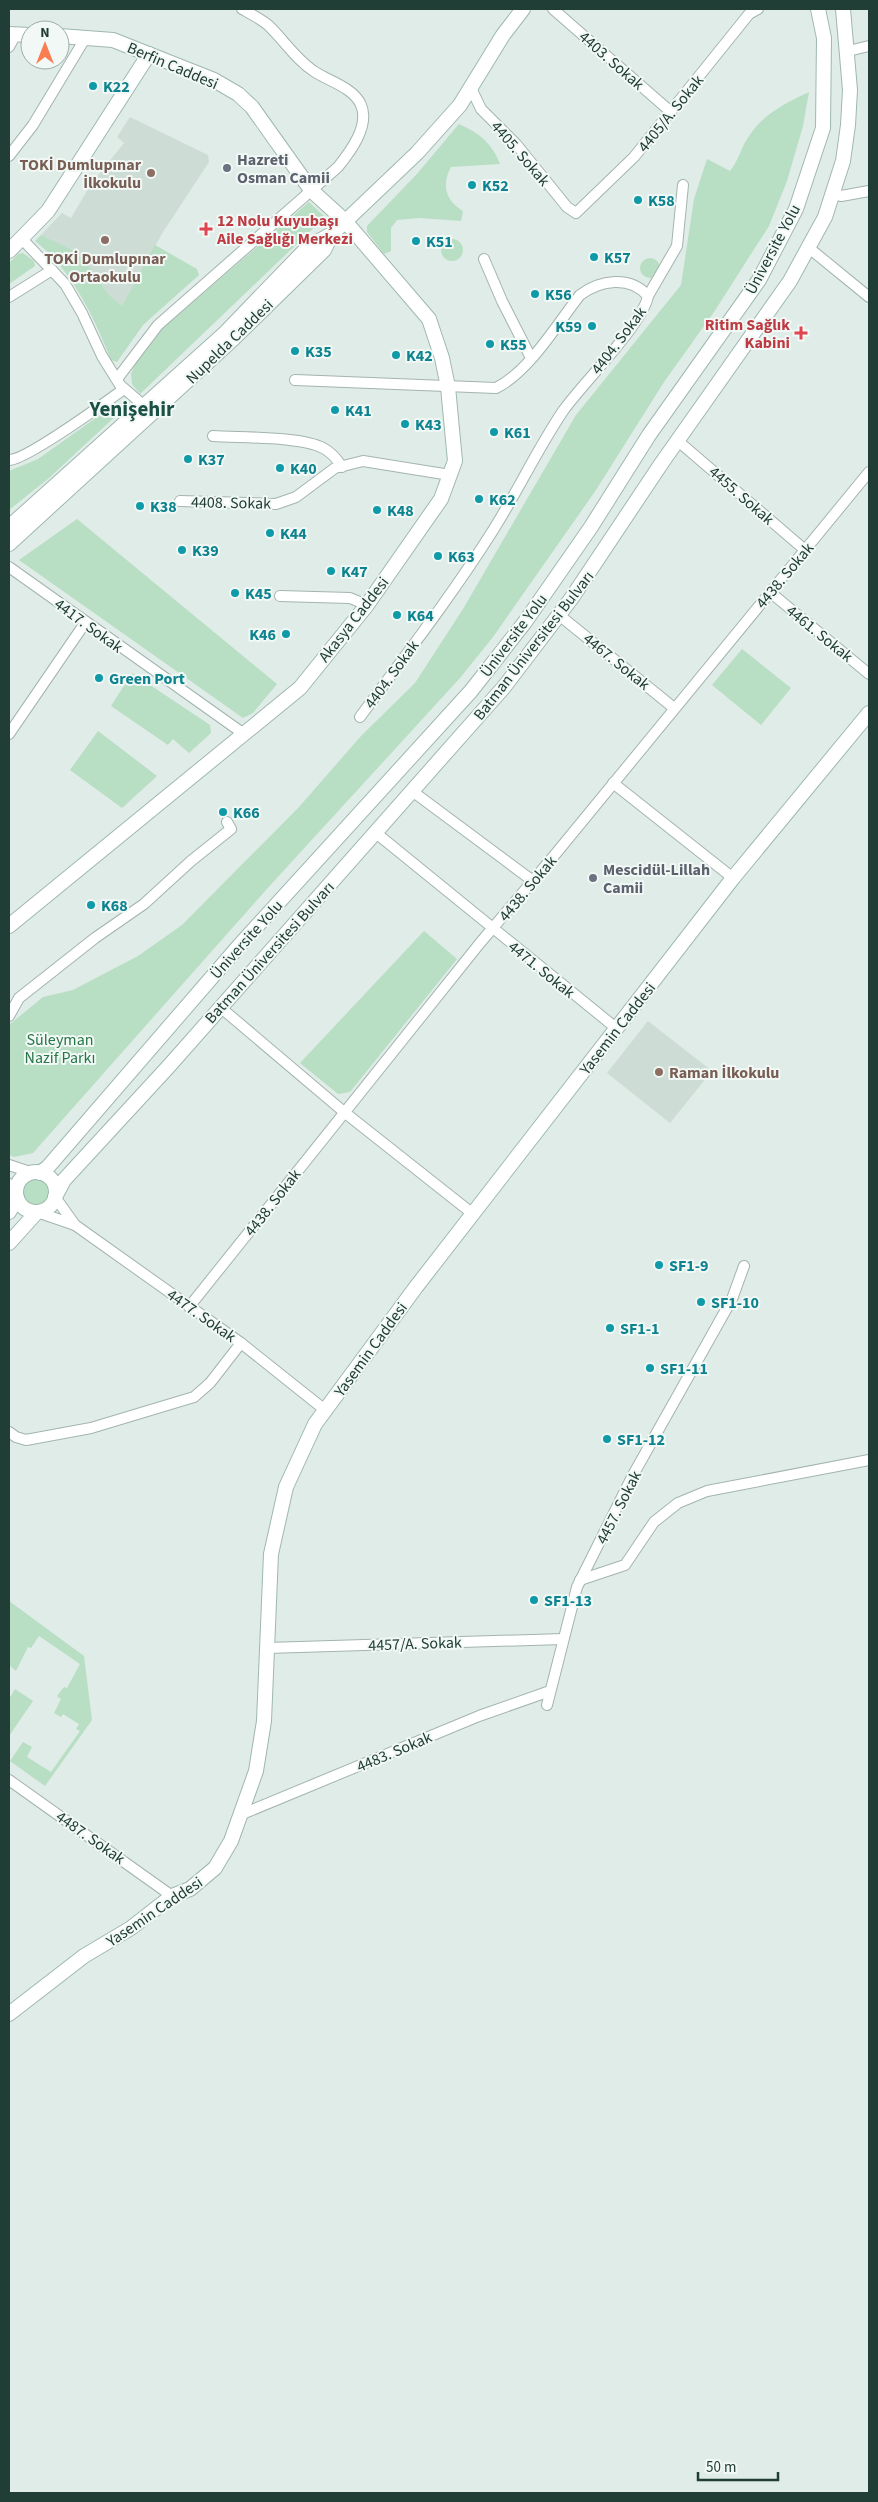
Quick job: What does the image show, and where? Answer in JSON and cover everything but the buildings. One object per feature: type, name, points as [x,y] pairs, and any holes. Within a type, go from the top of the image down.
[{"type":"street","points":[[117,379],[158,325],[338,167],[353,149],[361,126],[363,115],[361,104],[351,92],[313,71],[267,24],[242,9]]},
{"type":"street","name":"Nupelda Caddesi","points":[[9,544],[149,409],[324,250],[332,234],[417,153],[460,105],[503,35],[523,9]]},
{"type":"street","name":"4403. Sokak","points":[[553,9],[671,112]]},
{"type":"street","name":"Üniversite Yolu","points":[[36,1173],[48,1167],[238,947],[471,691],[526,622],[591,527],[649,435],[759,280],[796,209],[823,128],[824,38],[818,9]]},
{"type":"street","name":"Batman Üniversitesi Bulvarı","points":[[56,1197],[64,1180],[376,833],[504,687],[559,615],[790,281],[824,217],[843,161],[850,90],[843,9]]},
{"type":"street","name":"4405/A. Sokak","points":[[576,213],[634,157],[749,11]]},
{"type":"street","points":[[9,47],[18,34]]},
{"type":"street","name":"Berfin Caddesi","points":[[70,36],[113,40],[214,80],[238,94],[252,106],[311,190],[345,221]]},
{"type":"street","points":[[9,156],[33,125],[86,37]]},
{"type":"street","points":[[848,50],[869,46]]},
{"type":"street","points":[[9,251],[48,211],[149,54]]},
{"type":"street","name":"4405. Sokak","points":[[471,88],[481,109],[516,144],[567,207],[576,213]]},
{"type":"street","points":[[648,296],[677,246],[683,185]]},
{"type":"street","points":[[832,193],[841,196],[869,191]]},
{"type":"street","name":"Akasya Caddesi","points":[[9,926],[300,688],[367,605],[441,499],[455,461],[448,387],[442,358],[429,319],[345,221]]},
{"type":"street","points":[[21,238],[65,284],[82,313],[102,356],[124,389],[149,409]]},
{"type":"street","points":[[809,248],[869,297]]},
{"type":"street","points":[[484,259],[502,301],[531,358]]},
{"type":"street","points":[[9,297],[52,270]]},
{"type":"street","name":"4404. Sokak","points":[[295,380],[496,388],[504,384],[531,358],[580,295],[592,286],[607,282],[631,283],[648,296],[640,315],[579,390],[552,428],[517,492],[489,537],[360,717]]},
{"type":"street","points":[[9,460],[22,456],[89,415],[124,389]]},
{"type":"street","name":"Nupelda Caddesi","points":[[9,527],[149,409]]},
{"type":"street","points":[[213,436],[298,442],[322,447],[335,457],[342,467]]},
{"type":"street","name":"4455. Sokak","points":[[678,441],[805,550]]},
{"type":"street","name":"4408. Sokak","points":[[180,501],[276,504],[296,498],[335,468],[363,461],[450,475]]},
{"type":"street","name":"4438. Sokak","points":[[189,1307],[493,929],[869,472]]},
{"type":"street","name":"4417. Sokak","points":[[9,567],[85,623],[244,734]]},
{"type":"street","name":"4461. Sokak","points":[[770,592],[869,674]]},
{"type":"street","points":[[280,596],[350,598],[367,605]]},
{"type":"street","name":"4467. Sokak","points":[[559,615],[674,708]]},
{"type":"street","points":[[9,734],[85,623]]},
{"type":"street","name":"Yasemin Caddesi","points":[[9,2014],[84,1956],[131,1928],[172,1896],[190,1889],[216,1868],[231,1841],[256,1771],[264,1721],[271,1554],[286,1487],[315,1424],[473,1214],[732,878],[869,713]]},
{"type":"street","points":[[613,783],[732,878]]},
{"type":"street","points":[[412,791],[533,881]]},
{"type":"street","points":[[9,1016],[19,998],[34,985],[144,904],[191,861],[231,829],[227,822]]},
{"type":"street","name":"4471. Sokak","points":[[376,833],[616,1028]]},
{"type":"street","points":[[220,1007],[344,1112],[473,1214]]},
{"type":"street","points":[[9,1166],[51,1179],[55,1184],[56,1197],[75,1224]]},
{"type":"street","points":[[9,1212],[14,1191],[22,1179],[36,1173]]},
{"type":"street","points":[[14,1191],[25,1208],[75,1224]]},
{"type":"street","points":[[9,1243],[37,1212],[49,1207],[56,1197]]},
{"type":"street","name":"4477. Sokak","points":[[75,1224],[241,1343],[325,1410]]},
{"type":"street","name":"4457. Sokak","points":[[547,1705],[580,1580],[633,1475],[732,1299],[744,1266]]},
{"type":"street","points":[[9,1432],[16,1437],[26,1440],[82,1430],[194,1397],[210,1383],[241,1343]]},
{"type":"street","points":[[580,1580],[625,1565],[654,1522],[678,1503],[707,1491],[869,1460]]},
{"type":"street","name":"4457/A. Sokak","points":[[267,1648],[563,1639]]},
{"type":"street","name":"4483. Sokak","points":[[240,1815],[479,1716],[550,1691]]},
{"type":"street","name":"4487. Sokak","points":[[9,1780],[172,1896]]},
{"type":"shaded area","points":[[130,117],[208,155],[209,162],[163,232],[122,306],[108,294],[86,262],[75,251],[41,235],[62,213],[71,218],[91,184],[124,143],[117,137]]},
{"type":"shaded area","name":"Raman İlkokulu","points":[[648,1021],[712,1071],[670,1123],[607,1073]]},
{"type":"green space","name":"Süleyman Nazif Parkı","points":[[809,92],[803,126],[787,181],[769,226],[714,312],[664,382],[596,490],[493,637],[460,678],[265,891],[33,1153],[14,1157],[9,1155],[9,1025],[43,997],[73,990],[138,956],[182,925],[299,807],[361,736],[415,683],[463,609],[576,415],[681,285],[694,199],[707,159],[730,171],[746,140],[761,121],[784,105]]},
{"type":"green space","points":[[459,124],[473,131],[489,144],[500,164],[451,167],[446,180],[447,192],[457,207],[463,211],[461,221],[420,218],[397,220],[391,228],[391,251],[384,254],[367,232],[367,226],[416,175]]},
{"type":"green space","points":[[309,202],[325,217],[140,394],[132,384],[131,374],[135,364],[156,334]]},
{"type":"green space","points":[[41,235],[75,251],[86,262],[108,294],[122,306],[155,245],[197,269],[199,275],[143,325],[117,362],[111,360],[89,311],[71,280],[35,241]]},
{"type":"green space","points":[[452,239],[460,242],[463,250],[460,258],[452,261],[444,258],[441,250],[444,242]]},
{"type":"green space","points":[[23,253],[34,261],[35,266],[9,284],[9,263],[18,254]]},
{"type":"green space","points":[[650,258],[657,261],[660,268],[657,275],[650,278],[643,275],[640,268],[643,261]]},
{"type":"green space","points":[[114,405],[120,412],[49,478],[9,510],[9,471],[38,459]]},
{"type":"green space","points":[[77,519],[277,684],[253,713],[243,718],[19,560]]},
{"type":"green space","points":[[742,649],[791,688],[761,725],[712,685]]},
{"type":"green space","points":[[132,673],[210,725],[211,733],[189,753],[173,739],[168,745],[111,706]]},
{"type":"green space","points":[[98,731],[157,776],[122,808],[70,770]]},
{"type":"green space","points":[[424,931],[457,959],[350,1092],[338,1094],[300,1063]]},
{"type":"green space","points":[[37,1178],[48,1182],[52,1193],[48,1204],[37,1208],[26,1204],[22,1193],[26,1182]]},
{"type":"green space","points":[[9,1601],[84,1656],[92,1720],[45,1786],[10,1761],[23,1742],[32,1747],[27,1757],[51,1772],[80,1731],[76,1729],[79,1724],[63,1714],[61,1717],[54,1713],[61,1699],[57,1696],[64,1687],[67,1688],[80,1664],[39,1636],[31,1648],[28,1647],[16,1671],[9,1665]]},
{"type":"green space","points":[[15,1689],[33,1701],[9,1736],[9,1699]]},
{"type":"place","name":"K22","points":[[93,86]]},
{"type":"place","name":"Hazreti Osman Camii","points":[[227,168]]},
{"type":"place","name":"TOKİ Dumlupınar İlkokulu","points":[[151,173]]},
{"type":"place","name":"K52","points":[[472,185]]},
{"type":"place","name":"K58","points":[[638,200]]},
{"type":"place","name":"12 Nolu Kuyubaşı Aile Sağlığı Merkezi","points":[[206,229]]},
{"type":"place","name":"TOKİ Dumlupınar Ortaokulu","points":[[105,240]]},
{"type":"place","name":"K51","points":[[416,241]]},
{"type":"place","name":"K57","points":[[594,257]]},
{"type":"place","name":"K56","points":[[535,294]]},
{"type":"place","name":"K59","points":[[592,326]]},
{"type":"place","name":"Ritim Sağlık Kabini","points":[[801,333]]},
{"type":"place","name":"K55","points":[[490,344]]},
{"type":"place","name":"K35","points":[[295,351]]},
{"type":"place","name":"K42","points":[[396,355]]},
{"type":"place","name":"K41","points":[[335,410]]},
{"type":"place","name":"K43","points":[[405,424]]},
{"type":"place","name":"K61","points":[[494,432]]},
{"type":"place","name":"K37","points":[[188,459]]},
{"type":"place","name":"K40","points":[[280,468]]},
{"type":"place","name":"K62","points":[[479,499]]},
{"type":"place","name":"K38","points":[[140,506]]},
{"type":"place","name":"K48","points":[[377,510]]},
{"type":"place","name":"K44","points":[[270,533]]},
{"type":"place","name":"K39","points":[[182,550]]},
{"type":"place","name":"K63","points":[[438,556]]},
{"type":"place","name":"K47","points":[[331,571]]},
{"type":"place","name":"K45","points":[[235,593]]},
{"type":"place","name":"K64","points":[[397,615]]},
{"type":"place","name":"K46","points":[[286,634]]},
{"type":"place","name":"Green Port","points":[[99,678]]},
{"type":"place","name":"K66","points":[[223,812]]},
{"type":"place","name":"Mescidül-Lillah Camii","points":[[593,878]]},
{"type":"place","name":"K68","points":[[91,905]]},
{"type":"place","name":"Raman İlkokulu","points":[[659,1072]]},
{"type":"place","name":"SF1-9","points":[[659,1265]]},
{"type":"place","name":"SF1-10","points":[[701,1302]]},
{"type":"place","name":"SF1-1","points":[[610,1328]]},
{"type":"place","name":"SF1-11","points":[[650,1368]]},
{"type":"place","name":"SF1-12","points":[[607,1439]]},
{"type":"place","name":"SF1-13","points":[[534,1600]]},
{"type":"district","name":"Yenişehir","points":[[132,409]]}]
